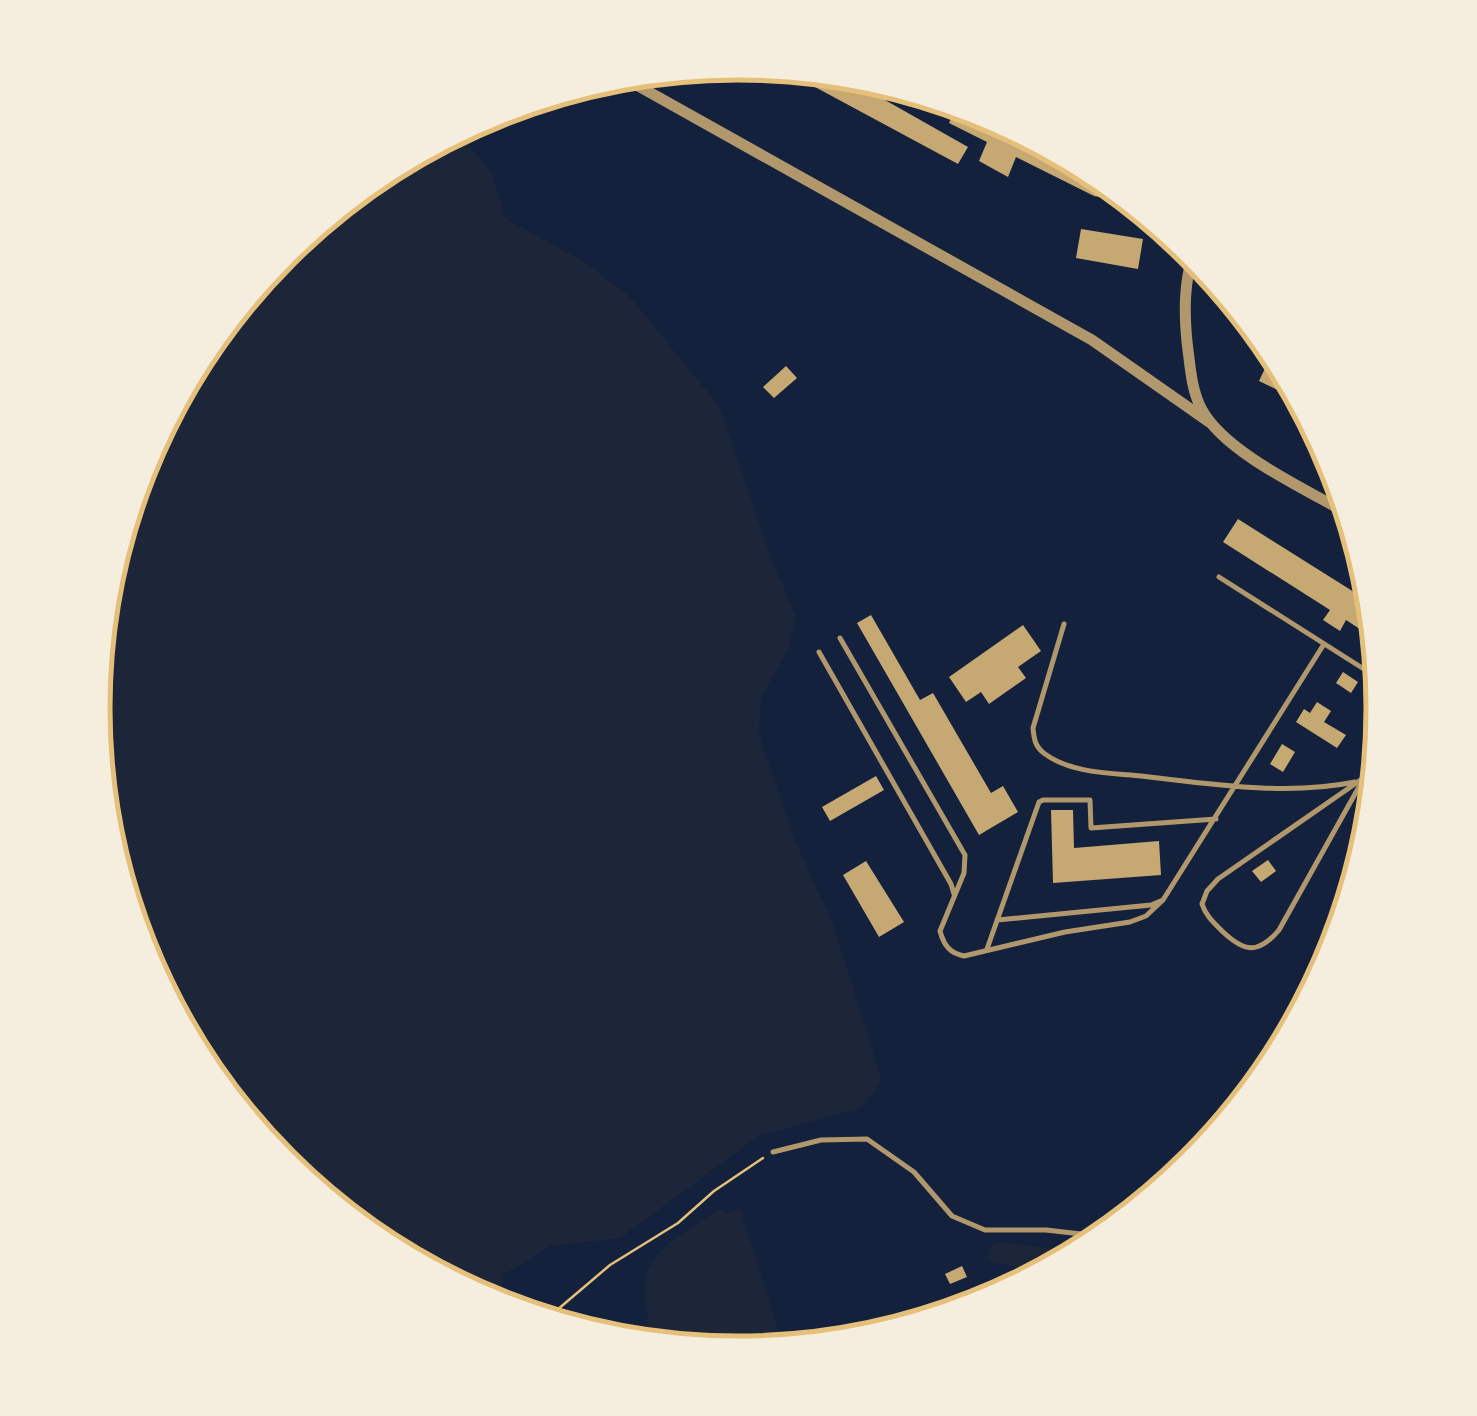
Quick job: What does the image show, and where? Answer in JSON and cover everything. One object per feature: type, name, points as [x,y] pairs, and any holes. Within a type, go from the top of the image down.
[{"type":"street","points":[[641,88],[1092,340],[1212,424],[1245,454],[1333,505]]},
{"type":"street","points":[[1189,270],[1184,317],[1193,383],[1202,411],[1212,424]]},
{"type":"lane","points":[[1219,577],[1365,670]]},
{"type":"lane","points":[[1064,624],[1032,728],[1034,743],[1043,754],[1084,770],[1236,786],[1335,786],[1362,778]]},
{"type":"lane","points":[[840,638],[965,855],[964,874],[940,931],[948,949],[964,956],[1146,916],[1163,900],[1324,644]]},
{"type":"lane","points":[[819,652],[951,884],[954,898]]},
{"type":"lane","points":[[1362,778],[1279,930],[1257,948],[1235,943],[1205,914],[1202,904],[1207,892],[1218,879],[1362,778]]},
{"type":"lane","points":[[986,950],[1037,804],[1043,800],[1090,800],[1091,828],[1216,819]]},
{"type":"lane","points":[[996,920],[1151,905],[1163,900]]},
{"type":"lane","points":[[773,1152],[821,1140],[868,1138],[914,1172],[952,1216],[985,1230],[1081,1234]]},
{"type":"path","points":[[558,1309],[610,1266],[678,1223],[714,1191],[773,1152]]},
{"type":"shaded area","points":[[467,142],[491,173],[506,219],[584,262],[630,297],[719,406],[770,556],[796,616],[789,647],[761,697],[759,735],[795,841],[833,924],[882,1081],[861,1108],[760,1135],[620,1238],[551,1246],[503,1275],[502,1289],[424,1252],[356,1206],[294,1152],[216,1057],[175,986],[132,871],[116,790],[110,708],[116,626],[132,545],[175,430],[216,359],[266,294],[324,236],[390,186]]},
{"type":"shaded area","points":[[721,1209],[728,1213],[740,1209],[780,1335],[697,1335],[646,1329],[647,1273],[662,1250]]},
{"type":"shaded area","points":[[1001,1242],[1056,1250],[1020,1269],[989,1261],[992,1245]]},
{"type":"building","points":[[809,84],[877,96],[968,147],[958,164]]},
{"type":"building","points":[[952,117],[1016,145],[1104,198],[1016,157],[1008,177],[979,161],[987,142],[949,123]]},
{"type":"building","points":[[1081,229],[1143,239],[1138,269],[1076,258]]},
{"type":"building","points":[[786,366],[797,378],[774,398],[763,387]]},
{"type":"building","points":[[1266,367],[1280,391],[1259,381]]},
{"type":"building","points":[[1238,519],[1355,593],[1361,630],[1346,620],[1340,631],[1323,620],[1330,610],[1223,542]]},
{"type":"building","points":[[871,615],[920,700],[933,693],[991,793],[1003,786],[1018,812],[979,835],[857,623]]},
{"type":"building","points":[[1023,625],[1041,651],[1018,667],[1026,678],[989,704],[981,692],[966,702],[949,677]]},
{"type":"building","points":[[1343,672],[1358,682],[1351,693],[1336,683]]},
{"type":"building","points":[[1317,702],[1331,711],[1324,722],[1346,735],[1337,748],[1296,722],[1304,709],[1310,713]]},
{"type":"building","points":[[1282,744],[1295,752],[1283,772],[1270,764]]},
{"type":"building","points":[[876,776],[884,790],[830,821],[822,807]]},
{"type":"building","points":[[1051,810],[1073,810],[1074,848],[1159,841],[1161,875],[1053,883]]},
{"type":"building","points":[[1268,860],[1276,871],[1261,882],[1252,871]]},
{"type":"building","points":[[866,861],[904,922],[879,937],[843,875]]},
{"type":"building","points":[[962,1266],[967,1277],[950,1284],[945,1274]]}]
